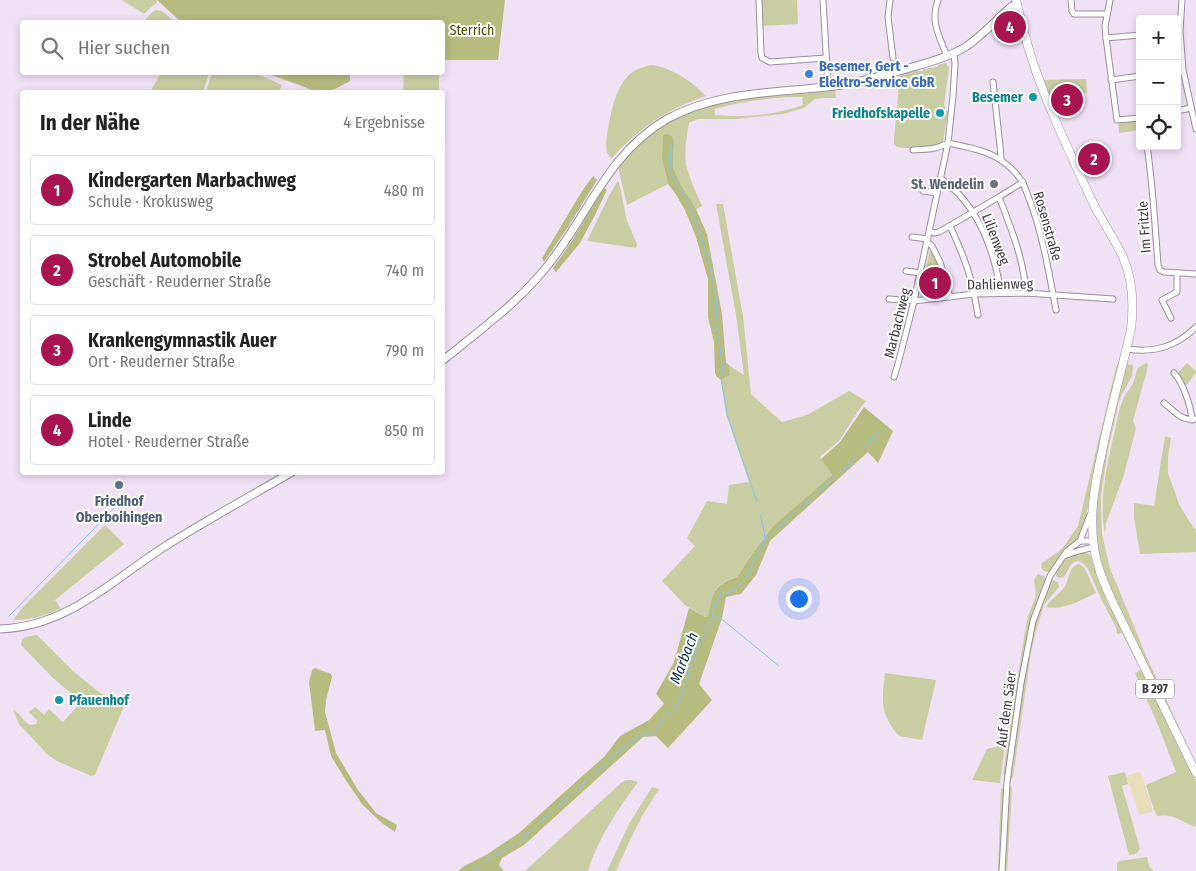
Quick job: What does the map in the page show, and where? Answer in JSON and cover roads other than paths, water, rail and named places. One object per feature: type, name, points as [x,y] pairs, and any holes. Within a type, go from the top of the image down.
[{"type":"main road","name":"B 297","points":[[1016,2],[1033,61],[1053,116],[1094,205],[1122,256],[1132,288],[1133,311],[1131,328],[1097,476],[1092,510],[1094,544],[1100,571],[1111,598],[1196,773]]},
{"type":"street","points":[[759,0],[762,58],[770,62],[826,58]]},
{"type":"street","points":[[823,0],[828,87]]},
{"type":"street","points":[[890,0],[888,16],[893,58]]},
{"type":"street","points":[[938,0],[935,10],[935,24],[946,56]]},
{"type":"street","points":[[1071,0],[1074,14],[1107,14]]},
{"type":"street","points":[[1110,0],[1105,26],[1117,120],[1136,118]]},
{"type":"street","points":[[1181,15],[1182,0]]},
{"type":"street","points":[[445,359],[495,318],[534,282],[557,255],[607,175],[638,141],[658,126],[680,113],[702,104],[735,96],[828,87],[882,76],[946,56],[979,37],[1016,2]]},
{"type":"street","points":[[1106,38],[1136,35]]},
{"type":"street","name":"Marbachweg","points":[[894,377],[921,274],[948,142],[955,72],[954,53]]},
{"type":"street","points":[[1181,74],[1192,108],[1196,129]]},
{"type":"street","points":[[1111,80],[1136,77]]},
{"type":"street","points":[[993,82],[1001,160]]},
{"type":"street","points":[[1181,110],[1192,108]]},
{"type":"street","points":[[912,150],[939,148],[948,142]]},
{"type":"street","name":"Rosenstraße","points":[[948,142],[988,154],[1001,160],[1013,169],[1023,182],[1039,229],[1056,310]]},
{"type":"street","name":"Im Fritzle","points":[[1148,150],[1153,192],[1158,265],[1160,270],[1164,272],[1196,274]]},
{"type":"street","name":"Lilienweg","points":[[940,178],[955,189],[974,212],[994,259],[1001,293]]},
{"type":"street","points":[[930,231],[939,232],[1023,182]]},
{"type":"street","points":[[923,191],[937,193]]},
{"type":"street","points":[[999,197],[1019,251],[1026,293]]},
{"type":"street","points":[[950,226],[971,281],[978,315]]},
{"type":"street","points":[[912,237],[928,241],[932,246],[940,262],[950,297]]},
{"type":"street","name":"Marbachweg","points":[[906,271],[921,274]]},
{"type":"street","points":[[1170,318],[1162,300],[1177,292],[1177,273]]},
{"type":"street","name":"Dahlienweg","points":[[889,299],[914,301],[974,294],[1026,293],[1113,299]]},
{"type":"street","points":[[1127,349],[1147,351],[1158,349],[1188,336],[1196,327]]},
{"type":"street","points":[[1164,402],[1182,418],[1187,420],[1194,419],[1179,379],[1174,373]]},
{"type":"street","points":[[0,628],[17,628],[36,624],[74,608],[95,596],[162,549],[287,475]]},
{"type":"street","name":"Auf dem Säer","points":[[1002,871],[1007,782],[1021,684],[1033,621],[1050,576],[1067,550],[1080,541],[1092,510]]},
{"type":"street","points":[[1080,541],[1094,544]]},
{"type":"street","points":[[1062,558],[1094,544]]},
{"type":"waterway","points":[[671,143],[670,172],[688,202],[709,262],[716,297],[717,316],[715,322],[720,347],[723,374],[721,378],[727,414],[757,502]]},
{"type":"waterway","name":"Marbach","points":[[473,871],[489,859],[517,843],[628,744],[640,736],[656,731],[664,716],[676,707],[687,681],[693,657],[712,618],[715,603],[720,595],[736,590],[748,575],[763,542],[847,466],[884,426]]},
{"type":"waterway","points":[[9,616],[121,501]]},
{"type":"waterway","points":[[760,514],[765,540]]},
{"type":"waterway","points":[[713,615],[724,621],[779,666]]},
{"type":"place","name":"Linde","points":[[1010,27]]},
{"type":"place","name":"Besemer, Gert - Elektro-Service GbR","points":[[809,74]]},
{"type":"place","name":"Besemer","points":[[1033,97]]},
{"type":"place","name":"Krankengymnastik Auer","points":[[1067,100]]},
{"type":"place","name":"Friedhofskapelle","points":[[940,113]]},
{"type":"place","name":"Strobel Automobile","points":[[1094,159]]},
{"type":"place","name":"St. Wendelin","points":[[994,184]]},
{"type":"place","name":"Kindergarten Marbachweg","points":[[935,283]]},
{"type":"place","name":"Friedhof Oberboihingen","points":[[119,485]]},
{"type":"place","name":"Pfauenhof","points":[[59,700]]},
{"type":"park label","name":"Sterrich","points":[[472,30]]}]
